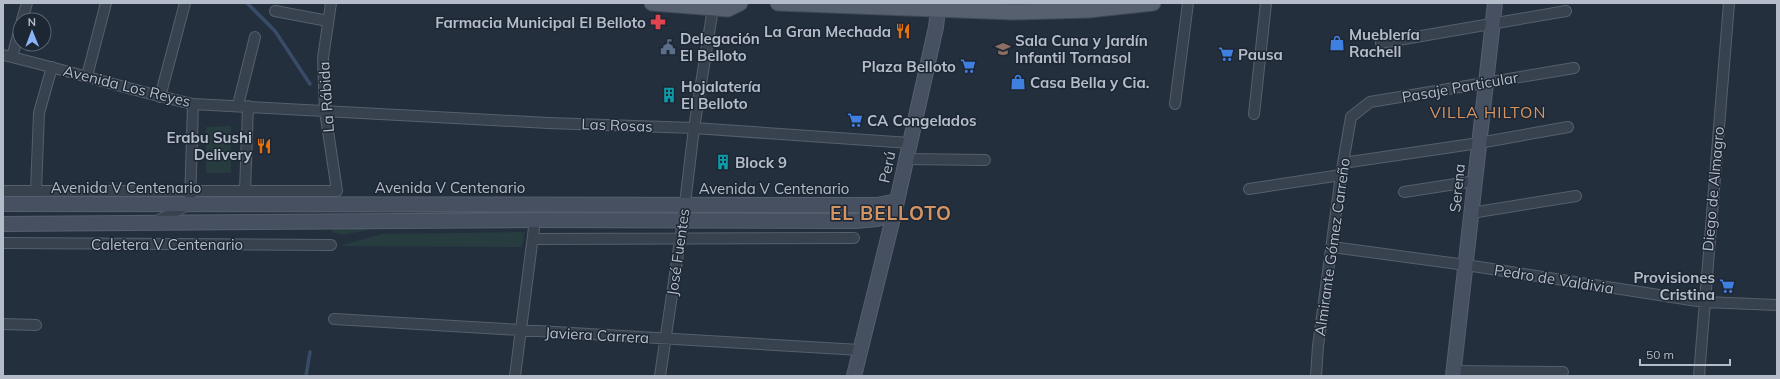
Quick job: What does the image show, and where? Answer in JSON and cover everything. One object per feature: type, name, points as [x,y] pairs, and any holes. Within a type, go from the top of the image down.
[{"type":"main road","points":[[652,3],[715,6],[728,9],[740,3]]},
{"type":"main road","points":[[778,3],[843,4],[938,10],[1013,8],[1088,10],[1153,3]]},
{"type":"main road","name":"Serena","points":[[1453,373],[1495,3]]},
{"type":"main road","name":"Perú","points":[[854,376],[896,206],[936,27],[938,10]]},
{"type":"main road","name":"Avenida V Centenario","points":[[3,204],[190,197],[685,205],[896,206]]},
{"type":"main road","points":[[3,224],[535,220],[861,221],[878,219],[896,206]]},
{"type":"main road","points":[[861,221],[871,223],[878,227],[885,234],[887,244]]},
{"type":"street","points":[[86,76],[106,3]]},
{"type":"street","points":[[160,97],[185,3]]},
{"type":"street","name":"La Rábida","points":[[245,191],[337,191],[325,110],[324,58],[331,3]]},
{"type":"street","points":[[1175,104],[1188,3]]},
{"type":"street","points":[[1254,114],[1266,3]]},
{"type":"street","name":"Diego de Almagro","points":[[1699,376],[1729,3]]},
{"type":"street","name":"José Fuentes","points":[[660,376],[683,220],[694,128],[715,6]]},
{"type":"street","points":[[275,11],[328,21]]},
{"type":"street","points":[[1381,43],[1566,11]]},
{"type":"street","points":[[3,191],[190,197],[245,191],[243,106],[255,37]]},
{"type":"street","points":[[7,56],[12,45]]},
{"type":"street","name":"Avenida Los Reyes","points":[[7,56],[160,97],[192,104],[325,110]]},
{"type":"street","points":[[36,191],[39,113],[52,67]]},
{"type":"street","name":"Pasaje Particular","points":[[1351,117],[1370,102],[1574,68]]},
{"type":"street","points":[[190,197],[192,104]]},
{"type":"street","name":"Las Rosas","points":[[325,110],[548,123],[694,128],[910,144]]},
{"type":"street","name":"Almirante Gómez Carreño","points":[[1316,376],[1318,346],[1341,175],[1351,117]]},
{"type":"street","points":[[1343,163],[1479,143],[1568,127]]},
{"type":"street","points":[[906,159],[985,160]]},
{"type":"street","points":[[1249,189],[1341,175]]},
{"type":"street","points":[[1404,192],[1475,181]]},
{"type":"street","points":[[1472,213],[1576,196]]},
{"type":"street","points":[[151,224],[190,197]]},
{"type":"street","points":[[514,376],[535,220]]},
{"type":"street","points":[[533,239],[854,238]]},
{"type":"street","name":"Caletera V Centenario","points":[[3,243],[331,245]]},
{"type":"street","name":"Pedro de Valdivia","points":[[1332,247],[1704,302],[1777,305]]},
{"type":"street","name":"Javiera Carrera","points":[[334,319],[860,350]]},
{"type":"street","points":[[3,324],[36,325]]},
{"type":"street","points":[[1453,373],[1564,372]]},
{"type":"green space","points":[[231,126],[231,173],[206,173],[206,127]]},
{"type":"green space","points":[[332,228],[378,228],[342,235],[332,232]]},
{"type":"green space","points":[[525,232],[522,247],[339,246],[382,234]]},
{"type":"waterway","points":[[247,3],[275,31],[310,84]]},
{"type":"waterway","points":[[306,376],[310,352]]},
{"type":"place","name":"Farmacia Municipal El Belloto","points":[[658,22]]},
{"type":"place","name":"La Gran Mechada","points":[[903,31]]},
{"type":"place","name":"Mueblería Rachell","points":[[1337,43]]},
{"type":"place","name":"Delegación El Belloto","points":[[668,47]]},
{"type":"place","name":"Sala Cuna y Jardín Infantil Tornasol","points":[[1003,49]]},
{"type":"place","name":"Pausa","points":[[1226,54]]},
{"type":"place","name":"Plaza Belloto","points":[[968,66]]},
{"type":"place","name":"Casa Bella y Cia.","points":[[1018,82]]},
{"type":"place","name":"Hojalatería El Belloto","points":[[669,95]]},
{"type":"place","name":"CA Congelados","points":[[855,120]]},
{"type":"place","name":"Erabu Sushi Delivery","points":[[264,146]]},
{"type":"place","name":"Block 9","points":[[723,162]]},
{"type":"place","name":"Provisiones Cristina","points":[[1727,286]]},
{"type":"district","name":"VILLA HILTON","points":[[1488,112]]},
{"type":"district","name":"EL BELLOTO","points":[[891,213]]}]
